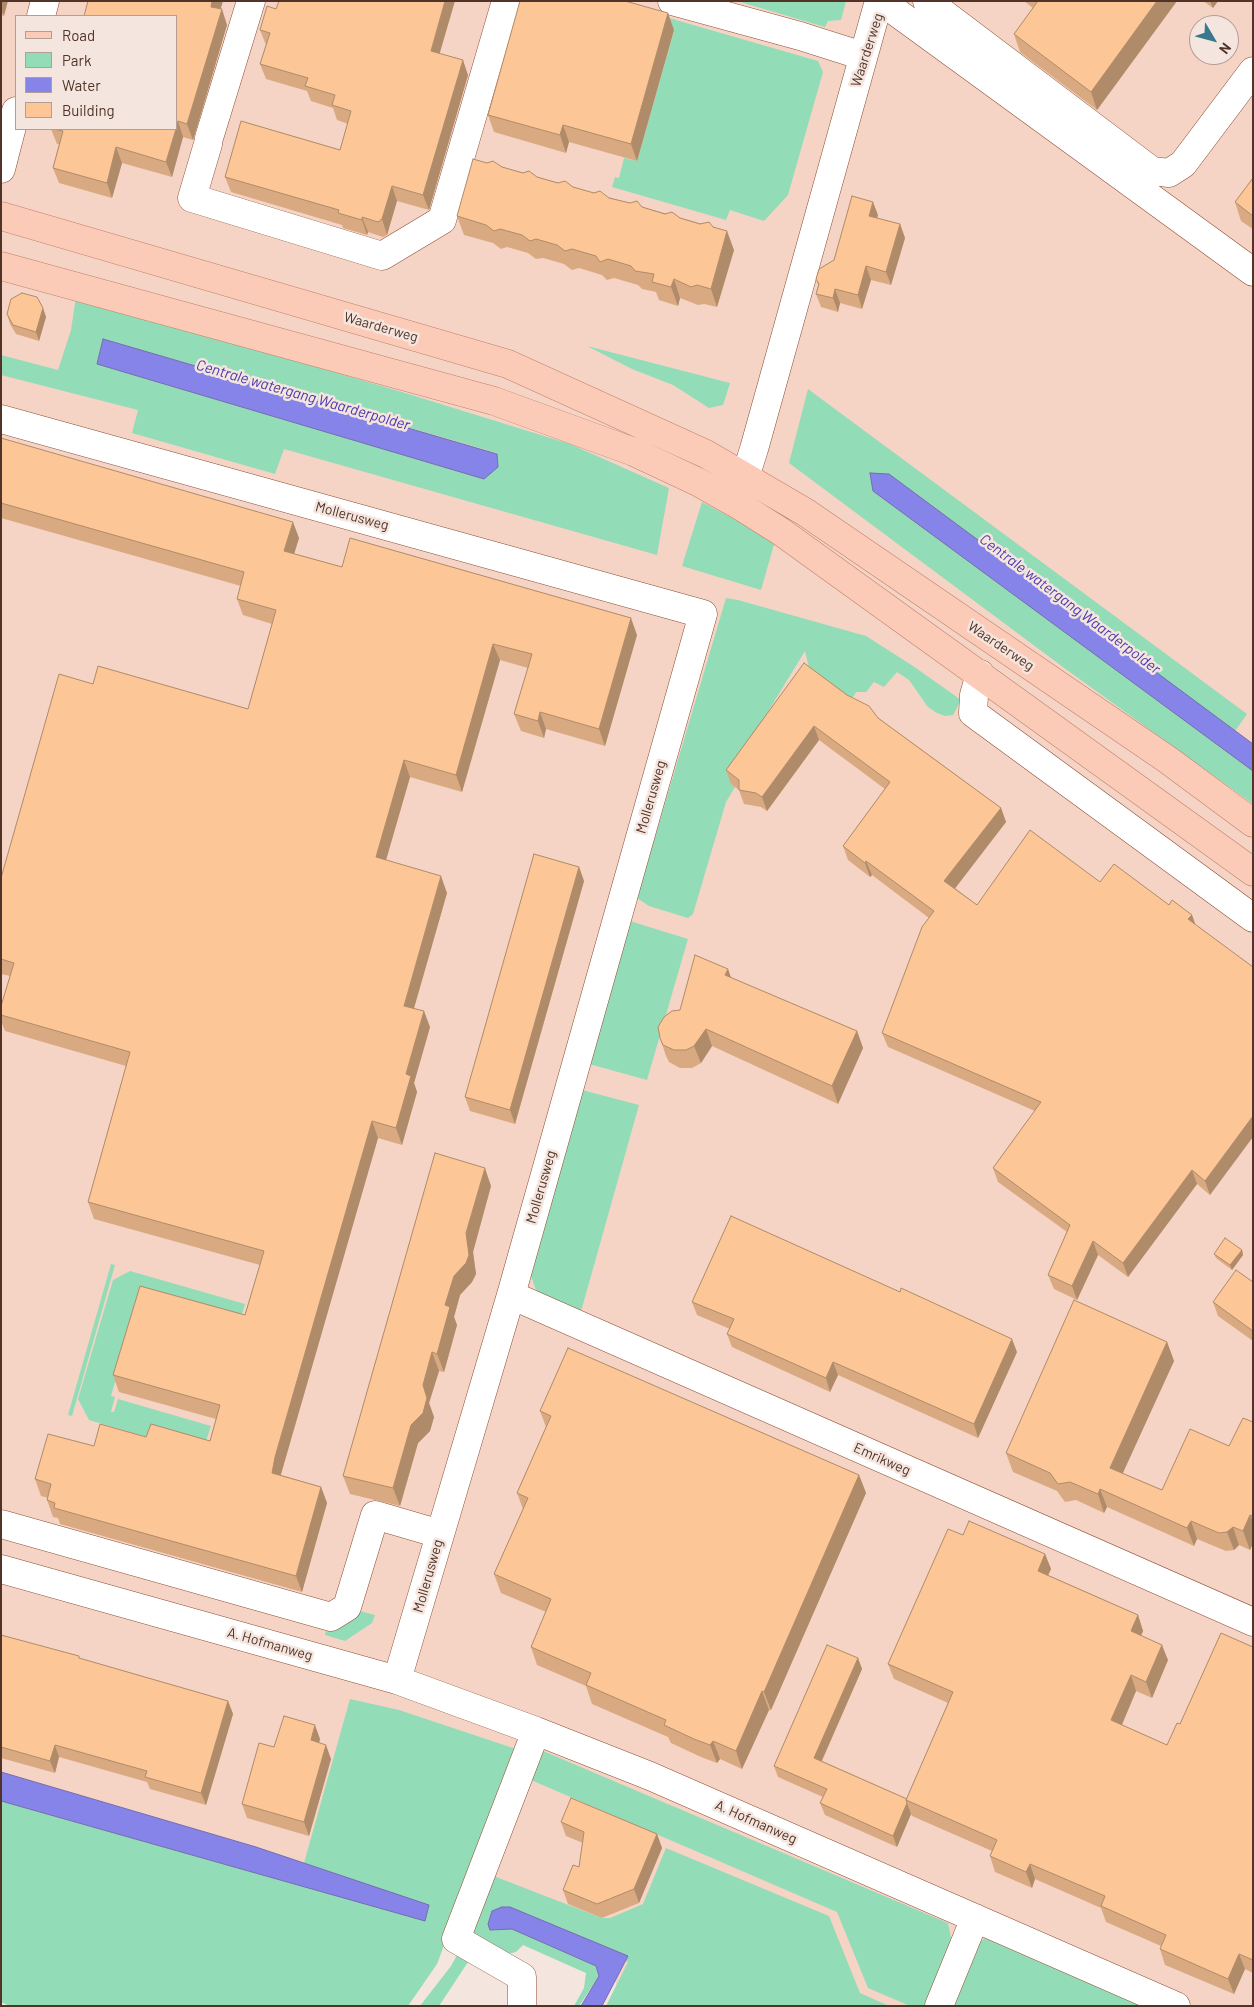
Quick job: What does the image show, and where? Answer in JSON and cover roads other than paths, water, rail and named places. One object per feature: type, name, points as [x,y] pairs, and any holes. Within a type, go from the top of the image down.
[{"type":"main road","name":"Waarderweg","points":[[1,216],[508,364],[706,454],[805,512],[1168,760],[1253,823]]},
{"type":"main road","points":[[1,266],[494,402],[634,452],[698,482],[780,531],[1253,872]]},
{"type":"street","points":[[41,15],[45,1]]},
{"type":"street","points":[[251,1],[192,198],[382,256],[442,220],[506,1]]},
{"type":"street","points":[[672,1],[800,36],[863,56]]},
{"type":"street","points":[[927,1],[1152,171],[1168,174],[1183,164],[1253,71]]},
{"type":"street","name":"Waarderweg","points":[[737,504],[877,8],[892,9],[1253,272]]},
{"type":"street","points":[[1,169],[15,115]]},
{"type":"street","name":"Mollerusweg","points":[[1,419],[703,614],[510,1295],[397,1680]]},
{"type":"street","points":[[980,674],[974,695],[973,713],[1253,918]]},
{"type":"street","name":"Emrikweg","points":[[510,1295],[1253,1622]]},
{"type":"street","points":[[1,1524],[331,1617],[347,1607],[375,1515],[440,1534]]},
{"type":"street","name":"A. Hofmanweg","points":[[1,1569],[397,1680],[536,1731],[659,1780],[1176,2006]]},
{"type":"street","points":[[522,2006],[522,1977],[456,1940],[536,1731]]},
{"type":"street","points":[[939,2006],[975,1918]]},
{"type":"water","points":[[103,339],[497,454],[498,467],[484,479],[97,364]]},
{"type":"water","points":[[870,473],[889,474],[1253,744],[1253,771],[873,491]]},
{"type":"water","points":[[1,1772],[256,1847],[429,1905],[425,1921],[1,1801]]},
{"type":"water","points":[[502,1907],[510,1907],[628,1956],[602,2006],[581,2006],[599,1976],[596,1966],[512,1929],[490,1930],[488,1924],[492,1911]]},
{"type":"water label","name":"Centrale watergang Waarderpolder","points":[[303,395]]},
{"type":"water label","name":"Centrale watergang Waarderpolder","points":[[1070,604]]}]
